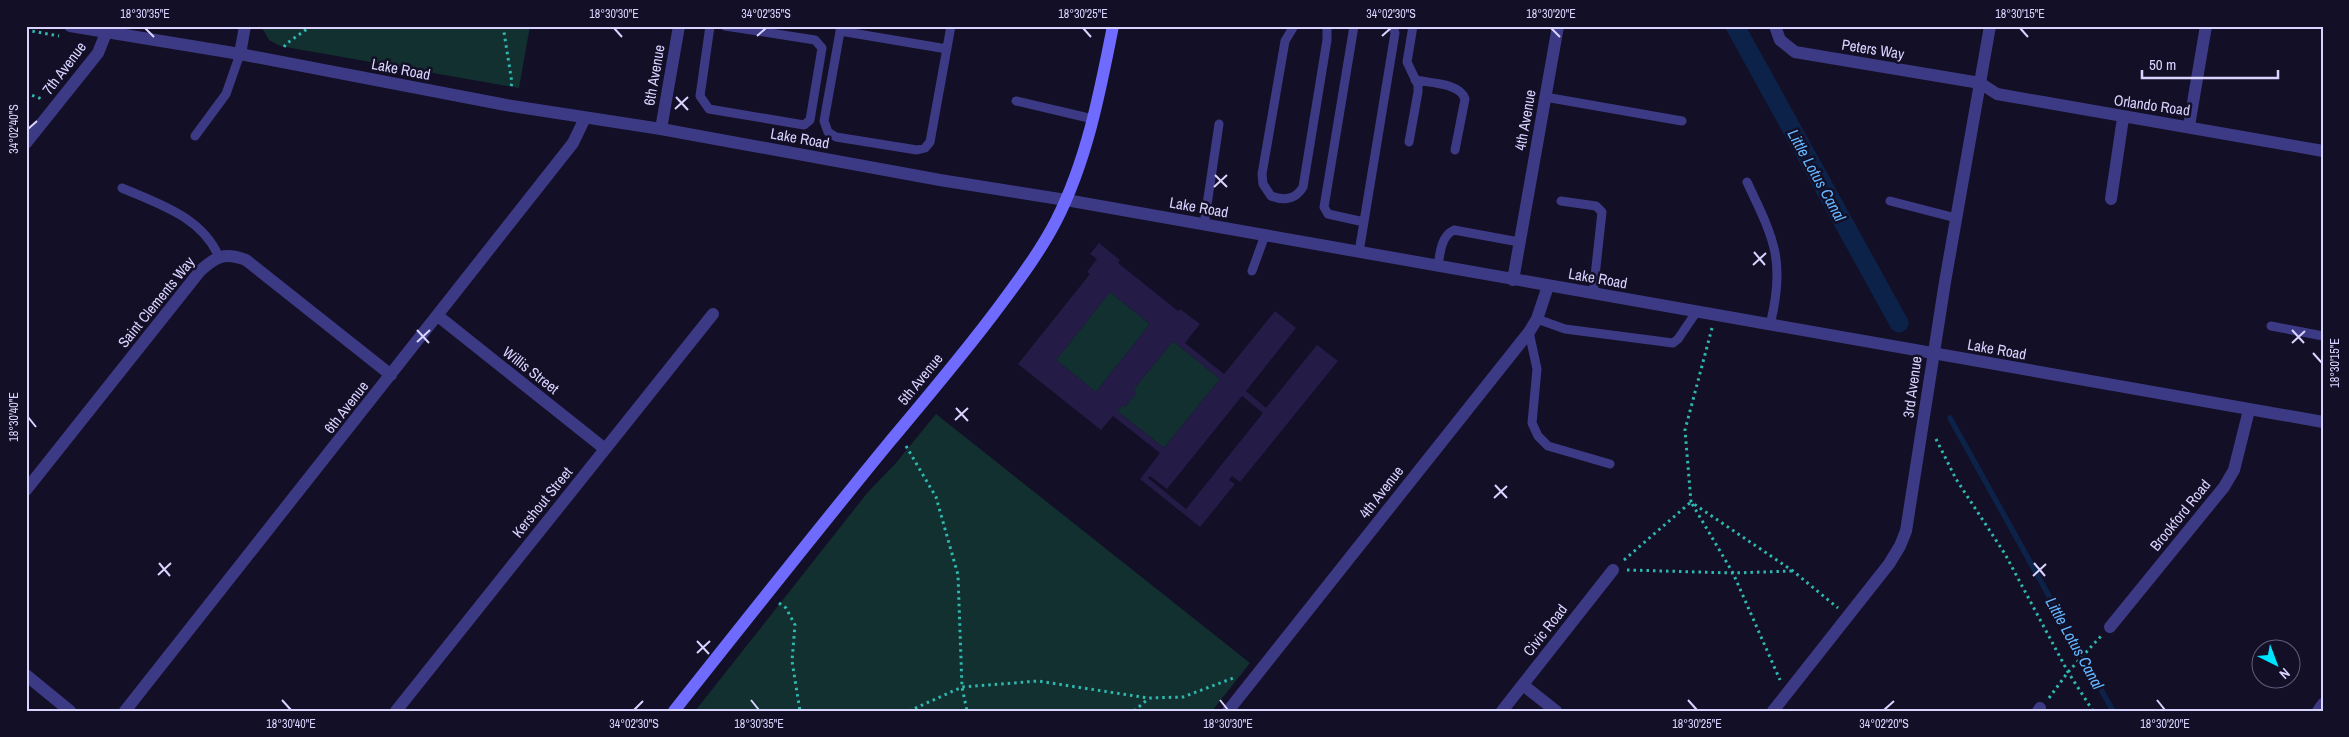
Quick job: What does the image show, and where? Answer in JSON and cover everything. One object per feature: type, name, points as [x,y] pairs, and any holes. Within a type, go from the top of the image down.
[{"type":"main road","name":"5th Avenue","points":[[674,711],[766,594],[971,343],[1020,279],[1051,230],[1066,200],[1093,119],[1113,26]]},
{"type":"street","points":[[240,54],[245,26]]},
{"type":"street","name":"6th Avenue","points":[[661,129],[679,26]]},
{"type":"street","name":"4th Avenue","points":[[1513,280],[1558,26]]},
{"type":"street","name":"Peters Way","points":[[1775,26],[1780,40],[1795,52],[1980,83]]},
{"type":"street","name":"3rd Avenue","points":[[1773,711],[1889,564],[1906,532],[1933,354],[1990,26]]},
{"type":"street","points":[[2189,126],[2206,26]]},
{"type":"street","name":"Lake Road","points":[[67,32],[106,33],[240,54],[585,118],[661,129],[930,178],[1066,200],[2323,422]]},
{"type":"street","name":"7th Avenue","points":[[26,143],[98,53],[106,33]]},
{"type":"street","name":"Orlando Road","points":[[1980,83],[1997,94],[2123,118],[2189,126],[2323,151]]},
{"type":"street","name":"6th Avenue","points":[[125,711],[573,144],[585,118]]},
{"type":"street","points":[[2111,199],[2123,118]]},
{"type":"street","name":"Saint Clements Way","points":[[26,490],[200,271],[219,257],[233,255],[246,260],[391,375]]},
{"type":"street","name":"4th Avenue","points":[[1228,711],[1529,332],[1537,319],[1548,286]]},
{"type":"street","name":"Kershout Street","points":[[396,711],[713,314]]},
{"type":"street","name":"Willis Street","points":[[438,316],[605,449]]},
{"type":"street","name":"Brookford Road","points":[[2110,627],[2224,486],[2234,470],[2248,410]]},
{"type":"street","name":"Civic Road","points":[[1502,711],[1612,570]]},
{"type":"street","points":[[26,676],[70,711]]},
{"type":"street","points":[[1523,684],[1556,711]]},
{"type":"street","points":[[2318,711],[2323,704]]},
{"type":"lane","points":[[710,26],[700,96],[705,107],[718,111],[804,125],[808,124],[821,45],[814,40],[725,26]]},
{"type":"lane","points":[[947,49],[841,29],[824,121],[828,132],[836,137],[917,150],[925,148],[930,142],[947,49],[951,26]]},
{"type":"lane","points":[[1294,26],[1285,41],[1262,174],[1263,184],[1271,196],[1287,199],[1300,193],[1303,188],[1327,40],[1327,26]]},
{"type":"lane","points":[[1354,26],[1324,207],[1328,214],[1364,222]]},
{"type":"lane","points":[[1359,252],[1395,32],[1393,26]]},
{"type":"lane","points":[[1409,142],[1418,92],[1408,62],[1413,26]]},
{"type":"lane","points":[[195,136],[226,94],[240,54]]},
{"type":"lane","points":[[1415,80],[1456,88],[1464,94],[1465,99],[1455,150]]},
{"type":"lane","points":[[1545,98],[1682,121]]},
{"type":"lane","points":[[1016,101],[1093,119]]},
{"type":"lane","points":[[1204,225],[1219,124]]},
{"type":"lane","points":[[1746,182],[1770,230],[1778,261],[1777,293],[1770,325]]},
{"type":"lane","points":[[122,188],[162,205],[196,225],[211,242],[219,257]]},
{"type":"lane","points":[[1561,201],[1596,206],[1602,212],[1592,294]]},
{"type":"lane","points":[[1890,201],[1956,218]]},
{"type":"lane","points":[[1438,266],[1444,241],[1447,235],[1454,230],[1519,242]]},
{"type":"lane","points":[[1252,271],[1265,235]]},
{"type":"lane","points":[[1537,319],[1565,330],[1673,343],[1678,339],[1697,312]]},
{"type":"lane","points":[[2271,326],[2323,336]]},
{"type":"lane","points":[[1529,332],[1537,369],[1532,423],[1538,436],[1548,446],[1610,464]]},
{"type":"path","points":[[284,49],[286,44],[311,26]]},
{"type":"path","points":[[503,26],[512,83],[510,90]]},
{"type":"path","points":[[26,30],[67,32]]},
{"type":"path","points":[[26,92],[45,101]]},
{"type":"path","points":[[1715,316],[1685,430],[1691,502],[1733,573],[1786,694]]},
{"type":"path","points":[[1924,416],[1956,479],[2005,554],[2068,672],[2093,711]]},
{"type":"path","points":[[898,432],[936,497],[958,575],[962,687],[967,711]]},
{"type":"path","points":[[1612,570],[1691,502]]},
{"type":"path","points":[[1691,502],[1794,571],[1848,616]]},
{"type":"path","points":[[1612,570],[1733,573],[1794,571]]},
{"type":"path","points":[[766,594],[786,608],[795,625],[792,661],[800,711]]},
{"type":"path","points":[[2040,710],[2068,672],[2091,647]]},
{"type":"path","points":[[909,711],[962,687],[1038,680],[1148,698],[1183,697],[1262,667]]},
{"type":"path","points":[[1134,711],[1148,698]]},
{"type":"green space","points":[[261,26],[530,26],[519,88],[280,46],[269,40]]},
{"type":"green space","points":[[1110,292],[1150,324],[1096,392],[1056,360]]},
{"type":"green space","points":[[1173,341],[1220,379],[1164,448],[1117,411],[1122,405],[1125,407],[1136,393],[1133,390]]},
{"type":"green space","points":[[936,414],[1250,663],[1212,711],[695,711],[868,492],[895,464]]},
{"type":"building","points":[[1099,243],[1120,260],[1118,263],[1178,311],[1180,309],[1200,324],[1185,343],[1224,374],[1275,311],[1296,328],[1246,391],[1266,408],[1317,345],[1338,361],[1240,482],[1232,476],[1229,480],[1235,484],[1200,527],[1140,479],[1160,453],[1113,416],[1101,430],[1018,364],[1090,274],[1087,272],[1097,259],[1090,254]],"holes":[[[1110,292],[1150,324],[1096,392],[1056,360]],[[1173,341],[1220,379],[1164,448],[1117,411],[1122,405],[1125,407],[1137,392],[1133,390]],[[1242,396],[1263,413],[1186,509],[1148,478],[1150,476],[1167,489]]]},
{"type":"waterway","name":"Little Lotus Canal","points":[[1735,26],[1899,323]]},
{"type":"waterway","name":"Little Lotus Canal","points":[[1950,418],[2113,711]]}]
